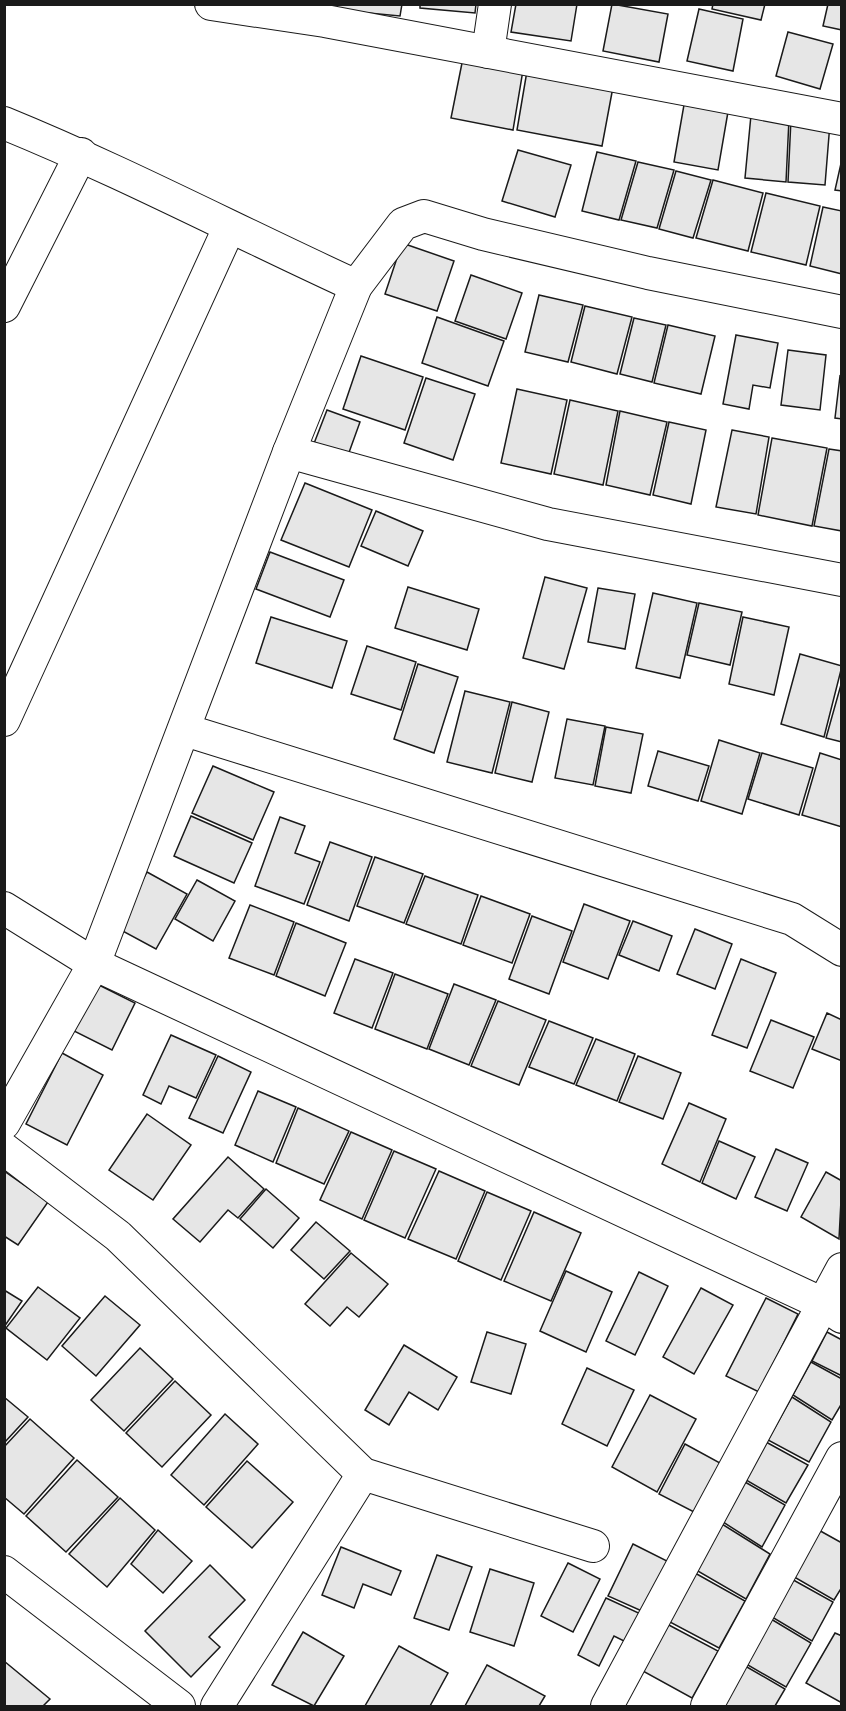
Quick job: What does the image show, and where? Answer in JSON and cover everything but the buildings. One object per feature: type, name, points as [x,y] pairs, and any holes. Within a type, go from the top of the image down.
[{"type":"street","points":[[211,4],[325,13],[488,52],[842,119]]},
{"type":"street","points":[[488,52],[495,4]]},
{"type":"street","points":[[4,123],[81,154],[229,228],[356,286]]},
{"type":"street","points":[[4,306],[81,154]]},
{"type":"street","points":[[4,1123],[94,964],[289,452],[356,286],[403,224],[424,216],[483,234],[648,273],[842,312]]},
{"type":"street","points":[[4,720],[229,228]]},
{"type":"street","points":[[289,452],[548,524],[842,580]]},
{"type":"street","points":[[184,730],[792,919],[842,950]]},
{"type":"street","points":[[4,908],[94,964],[831,1310]]},
{"type":"street","points":[[4,1149],[118,1236],[363,1474],[593,1546]]},
{"type":"street","points":[[607,1707],[831,1310],[842,1269]]},
{"type":"street","points":[[707,1707],[842,1458]]},
{"type":"street","points":[[217,1707],[363,1474]]},
{"type":"street","points":[[4,1572],[180,1707]]}]
